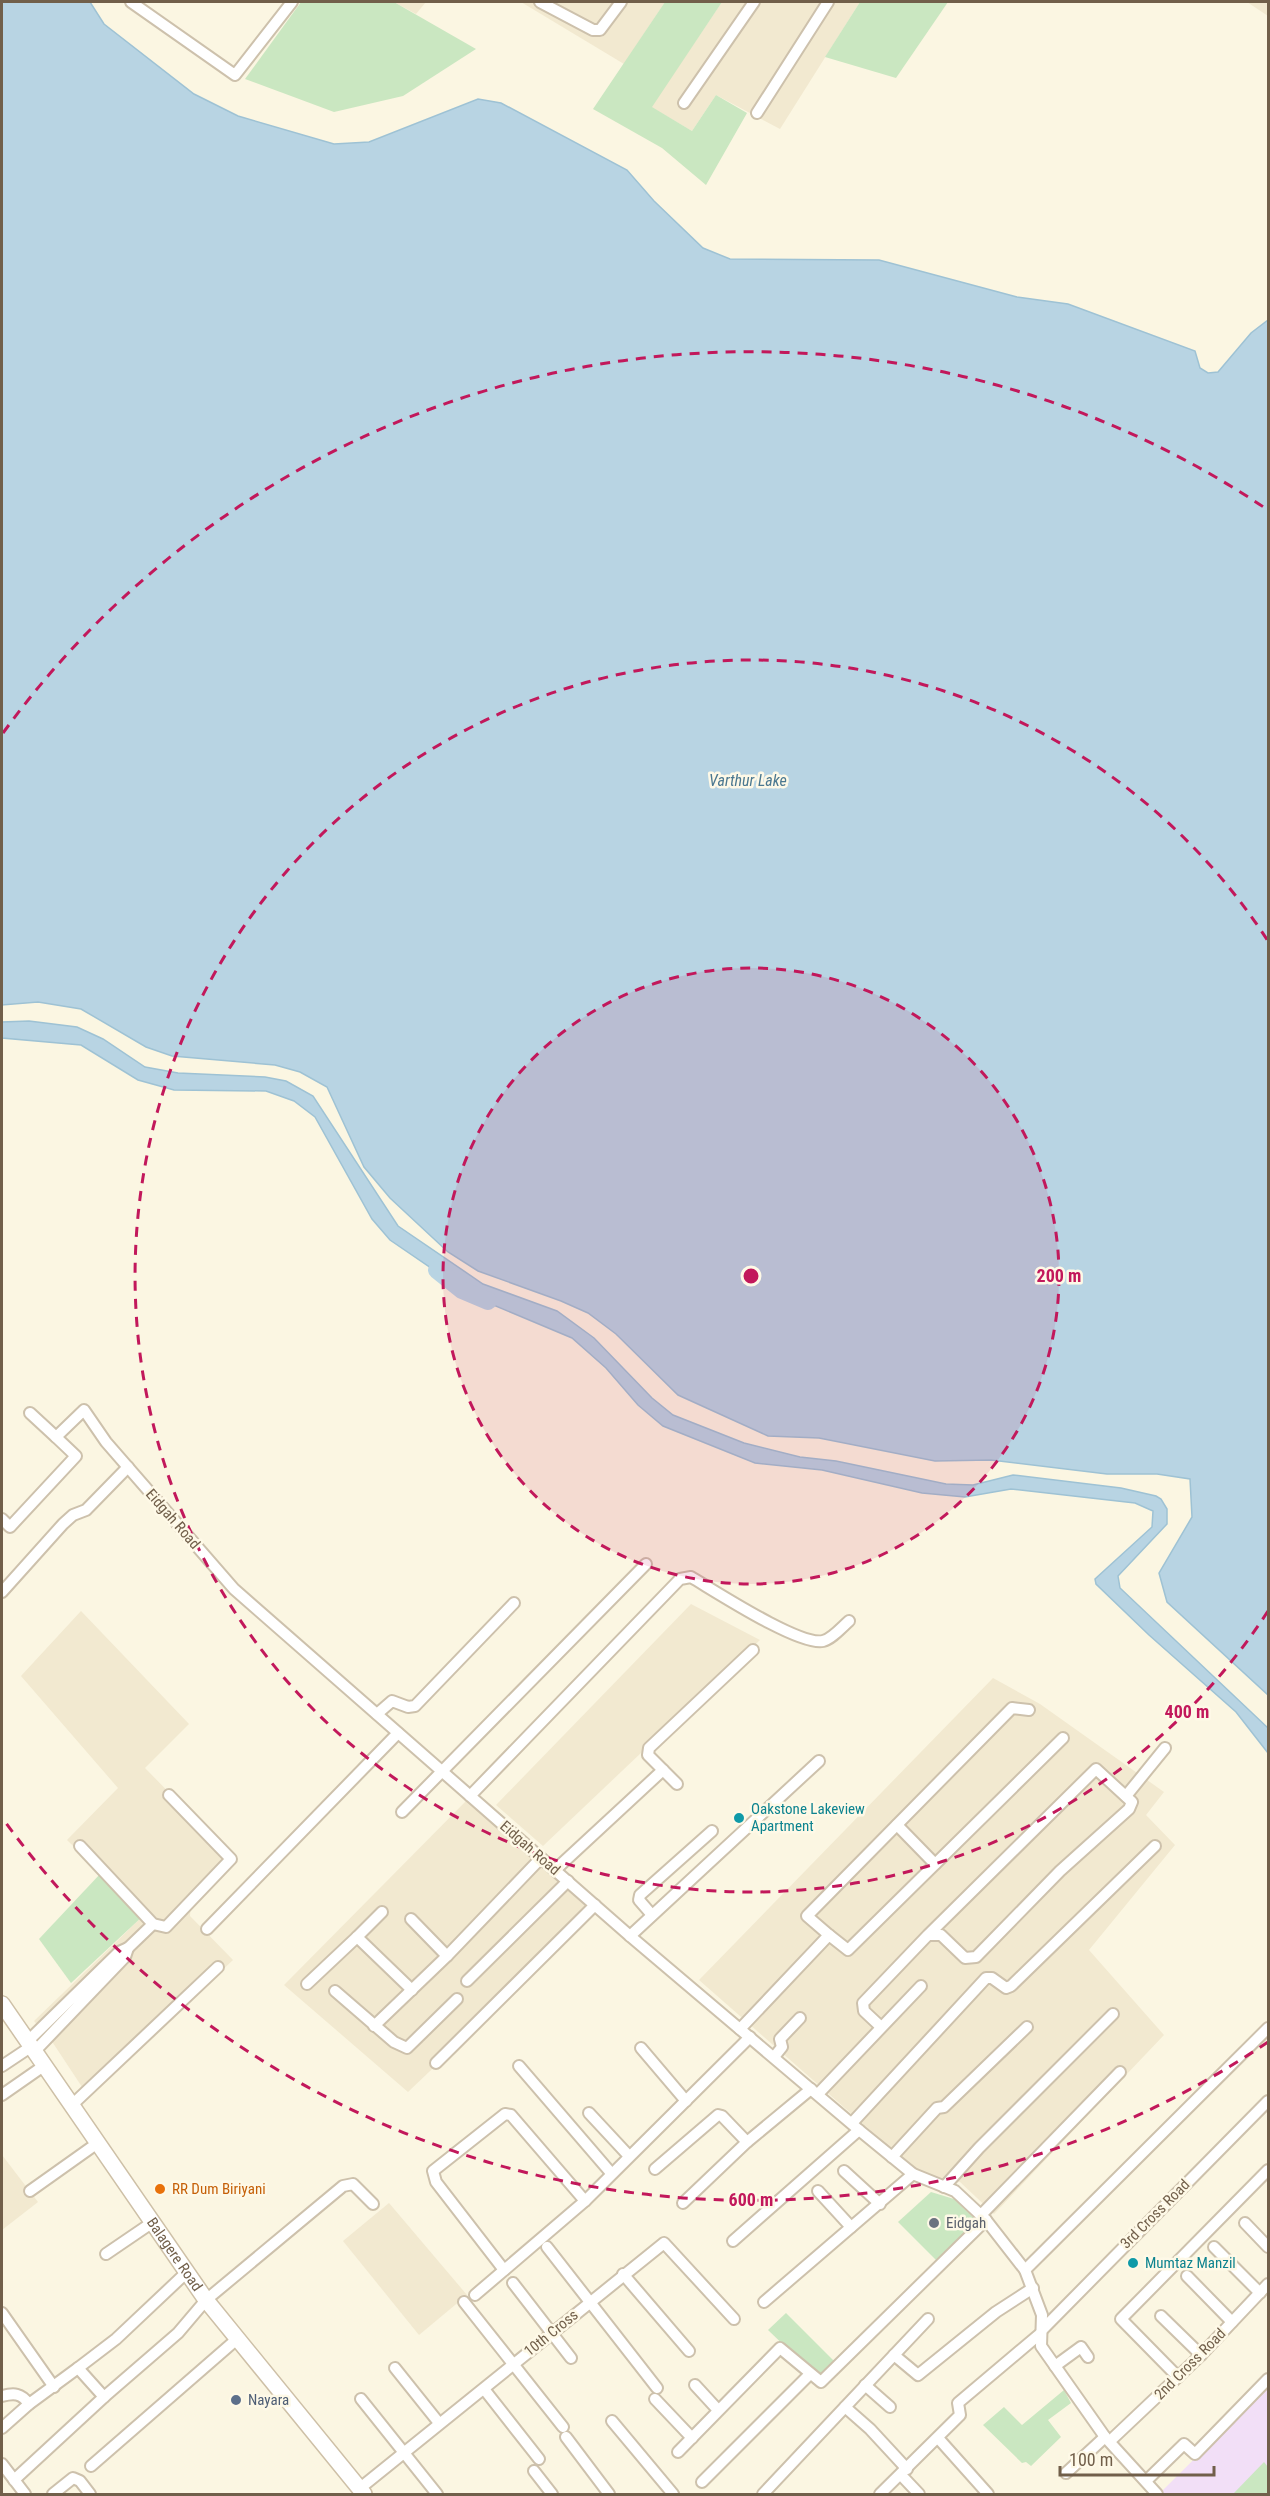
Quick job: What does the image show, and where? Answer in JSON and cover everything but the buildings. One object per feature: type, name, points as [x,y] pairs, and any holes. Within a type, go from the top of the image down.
[{"type":"street","points":[[131,2],[235,75],[292,2]]},
{"type":"street","points":[[540,2],[556,5],[597,30],[600,30],[621,2]]},
{"type":"street","points":[[684,104],[754,2]]},
{"type":"street","points":[[757,113],[828,2]]},
{"type":"street","name":"Eidgah Road","points":[[56,1437],[84,1410],[106,1442],[234,1589],[630,1936],[855,2126],[913,2174],[955,2191],[983,2217],[1025,2270],[1042,2315],[1041,2346],[1107,2439],[1157,2494]]},
{"type":"street","points":[[2,1519],[10,1527],[76,1456],[30,1413]]},
{"type":"street","points":[[2,1592],[63,1524],[73,1515],[86,1510],[128,1467]]},
{"type":"street","points":[[402,1812],[646,1564]]},
{"type":"street","points":[[470,1796],[680,1579],[691,1576],[785,1630],[812,1642],[827,1640],[849,1621]]},
{"type":"street","points":[[377,1714],[392,1701],[408,1707],[415,1706],[514,1603]]},
{"type":"street","points":[[677,1784],[648,1755],[649,1748],[753,1650]]},
{"type":"street","points":[[1029,1710],[1012,1708],[807,1916],[848,1950],[1063,1738]]},
{"type":"street","points":[[207,1929],[398,1733]]},
{"type":"street","points":[[1126,1796],[1165,1749]]},
{"type":"street","points":[[630,1936],[819,1761]]},
{"type":"street","points":[[880,2026],[864,2011],[863,2003],[928,1935],[1096,1769],[1132,1802],[1130,1809],[1060,1871],[976,1957],[965,1958],[938,1934],[928,1935]]},
{"type":"street","points":[[555,1870],[663,1770]]},
{"type":"street","points":[[80,1846],[153,1924],[166,1927],[231,1859],[169,1795]]},
{"type":"street","points":[[897,1825],[935,1864]]},
{"type":"street","points":[[652,1916],[639,1900],[640,1895],[712,1831]]},
{"type":"street","points":[[733,2241],[855,2126],[986,1978],[992,1978],[1006,1988],[1011,1986],[1155,1846]]},
{"type":"street","points":[[374,2026],[447,1956],[541,1858]]},
{"type":"street","points":[[467,1981],[568,1881]]},
{"type":"street","points":[[436,2063],[595,1905]]},
{"type":"street","points":[[307,1984],[382,1912]]},
{"type":"street","points":[[411,1919],[447,1956]]},
{"type":"street","points":[[2,2066],[32,2046],[125,1957],[128,1948],[153,1924]]},
{"type":"street","points":[[740,2029],[829,1935]]},
{"type":"street","points":[[357,1937],[412,1990]]},
{"type":"street","points":[[73,2104],[218,1967]]},
{"type":"street","points":[[683,2203],[747,2142],[814,2091],[921,1986]]},
{"type":"street","points":[[334,1990],[394,2042],[407,2048],[457,1999]]},
{"type":"street","name":"Balagere Road","points":[[2,2004],[206,2300],[361,2492]]},
{"type":"street","points":[[944,2187],[978,2148],[1113,2014]]},
{"type":"street","points":[[774,2057],[782,2047],[780,2039],[800,2018]]},
{"type":"street","points":[[892,2157],[937,2108],[944,2107],[1027,2027]]},
{"type":"street","points":[[1025,2270],[1269,2028]]},
{"type":"street","points":[[475,2295],[585,2201],[750,2037]]},
{"type":"street","points":[[641,2048],[686,2101]]},
{"type":"street","points":[[2,2095],[45,2066]]},
{"type":"street","points":[[519,2066],[611,2173]]},
{"type":"street","points":[[678,2452],[780,2348],[818,2382],[828,2376],[1120,2072]]},
{"type":"street","name":"3rd Cross Road","points":[[938,2438],[960,2415],[958,2403],[1042,2331],[1269,2101]]},
{"type":"street","points":[[589,2113],[628,2156]]},
{"type":"street","points":[[504,2270],[436,2182],[433,2170],[504,2114],[511,2115],[585,2201]]},
{"type":"street","points":[[655,2169],[718,2115],[722,2116],[747,2142]]},
{"type":"street","points":[[30,2191],[99,2142]]},
{"type":"street","points":[[1178,2377],[1121,2319],[1269,2170]]},
{"type":"street","points":[[844,2171],[880,2204]]},
{"type":"street","points":[[764,2302],[913,2174]]},
{"type":"street","points":[[14,2480],[178,2333],[206,2300],[343,2186],[353,2184],[374,2204]]},
{"type":"street","points":[[818,2191],[851,2227]]},
{"type":"street","points":[[106,2253],[153,2222]]},
{"type":"street","points":[[1245,2223],[1269,2247]]},
{"type":"street","name":"10th Cross","points":[[361,2492],[403,2452],[664,2242],[734,2319]]},
{"type":"street","points":[[547,2247],[656,2394],[692,2438]]},
{"type":"street","points":[[1214,2247],[1260,2293]]},
{"type":"street","points":[[2,2428],[29,2403],[54,2387],[116,2339],[187,2272]]},
{"type":"street","points":[[623,2274],[688,2351]]},
{"type":"street","points":[[1187,2276],[1232,2322]]},
{"type":"street","points":[[513,2283],[571,2358]]},
{"type":"street","name":"2nd Cross Road","points":[[1066,2472],[1178,2377],[1269,2284]]},
{"type":"street","points":[[894,2355],[918,2375],[996,2312],[1033,2288]]},
{"type":"street","points":[[464,2302],[609,2494]]},
{"type":"street","points":[[2,2313],[54,2387]]},
{"type":"street","points":[[1161,2316],[1201,2355]]},
{"type":"street","points":[[763,2494],[928,2319]]},
{"type":"street","points":[[91,2466],[237,2339]]},
{"type":"street","points":[[1055,2366],[1081,2347],[1088,2357]]},
{"type":"street","points":[[78,2368],[104,2397]]},
{"type":"street","points":[[395,2368],[439,2423]]},
{"type":"street","points":[[702,2482],[810,2374]]},
{"type":"street","points":[[1146,2481],[1184,2444],[1196,2454],[1269,2379]]},
{"type":"street","points":[[695,2385],[718,2410]]},
{"type":"street","points":[[865,2385],[890,2408]]},
{"type":"street","points":[[484,2388],[539,2459]]},
{"type":"street","points":[[2,2396],[13,2393],[23,2396],[29,2403]]},
{"type":"street","points":[[361,2399],[437,2494]]},
{"type":"street","points":[[845,2408],[870,2429],[919,2494]]},
{"type":"street","points":[[612,2421],[673,2494]]},
{"type":"street","points":[[880,2494],[938,2438],[988,2494]]},
{"type":"street","points":[[2,2463],[25,2494]]},
{"type":"street","points":[[534,2471],[552,2494]]},
{"type":"street","points":[[53,2494],[74,2478],[80,2481],[90,2494]]},
{"type":"shaded area","points":[[394,2],[426,2],[416,14]]},
{"type":"shaded area","points":[[521,2],[665,2],[624,64]]},
{"type":"shaded area","points":[[722,2],[860,2],[780,129],[716,95],[692,131],[651,107]]},
{"type":"shaded area","points":[[1247,2],[1268,2],[1268,16]]},
{"type":"shaded area","points":[[691,1604],[760,1640],[543,1846],[496,1805]]},
{"type":"shaded area","points":[[81,1611],[189,1724],[145,1768],[234,1859],[191,1904],[190,1916],[233,1960],[88,2096],[53,2043],[34,2021],[144,1915],[67,1840],[118,1788],[21,1676]]},
{"type":"shaded area","points":[[993,1678],[1040,1704],[1164,1792],[1146,1815],[1175,1845],[1089,1950],[1164,2035],[994,2214],[960,2182],[920,2174],[699,1980]]},
{"type":"shaded area","points":[[468,1799],[595,1914],[408,2092],[284,1985]]},
{"type":"shaded area","points":[[2,2155],[38,2202],[2,2230]]},
{"type":"shaded area","points":[[389,2203],[467,2295],[419,2335],[343,2241]]},
{"type":"shaded area","points":[[1268,2386],[1268,2494],[1160,2493]]},
{"type":"green space","points":[[301,2],[394,2],[476,49],[403,96],[334,112],[245,79]]},
{"type":"green space","points":[[665,2],[722,2],[652,107],[692,131],[716,95],[747,113],[706,185],[662,148],[593,109]]},
{"type":"green space","points":[[860,2],[948,2],[896,78],[825,57]]},
{"type":"green space","points":[[101,1873],[144,1915],[71,1983],[39,1939]]},
{"type":"green space","points":[[931,2192],[954,2199],[979,2223],[939,2263],[898,2222]]},
{"type":"green space","points":[[786,2313],[836,2363],[820,2380],[768,2330]]},
{"type":"green space","points":[[1064,2390],[1071,2403],[1048,2420],[1061,2437],[1031,2466],[1026,2462],[1022,2463],[983,2425],[1004,2407],[1022,2425]]},
{"type":"green space","points":[[1264,2462],[1268,2467],[1268,2494],[1233,2494]]},
{"type":"water","name":"Varthur Lake","points":[[2,2],[90,2],[104,24],[194,94],[238,116],[334,144],[369,142],[478,99],[501,103],[627,170],[654,201],[703,248],[730,259],[879,260],[1017,297],[1068,304],[1195,351],[1200,368],[1208,373],[1218,372],[1251,333],[1268,320],[1268,1695],[1167,1602],[1159,1573],[1192,1517],[1190,1479],[1157,1474],[1107,1474],[991,1460],[935,1461],[819,1438],[768,1436],[678,1395],[616,1334],[588,1313],[478,1271],[448,1252],[390,1198],[364,1167],[327,1087],[300,1072],[275,1065],[172,1056],[146,1047],[81,1009],[38,1002],[2,1005]]},
{"type":"water","points":[[29,1021],[77,1027],[103,1039],[145,1067],[178,1073],[265,1077],[286,1081],[313,1096],[398,1226],[483,1284],[557,1311],[594,1338],[652,1398],[673,1415],[744,1443],[800,1457],[836,1461],[946,1484],[973,1485],[1013,1475],[1121,1488],[1156,1496],[1161,1499],[1167,1509],[1167,1524],[1118,1576],[1120,1588],[1268,1728],[1268,1753],[1236,1712],[1149,1635],[1096,1584],[1095,1579],[1152,1527],[1153,1511],[1135,1503],[1011,1489],[965,1497],[922,1493],[822,1470],[755,1463],[663,1426],[638,1405],[606,1368],[572,1338],[472,1296],[390,1240],[372,1219],[315,1117],[294,1101],[266,1091],[174,1090],[138,1080],[81,1045],[2,1038],[2,1022]]},
{"type":"waterway","points":[[437,1270],[462,1290],[488,1301]]},
{"type":"place","name":"Oakstone Lakeview Apartment","points":[[739,1818]]},
{"type":"place","name":"RR Dum Biriyani","points":[[160,2189]]},
{"type":"place","name":"Eidgah","points":[[934,2223]]},
{"type":"place","name":"Mumtaz Manzil","points":[[1133,2263]]},
{"type":"place","name":"Nayara","points":[[236,2400]]}]
